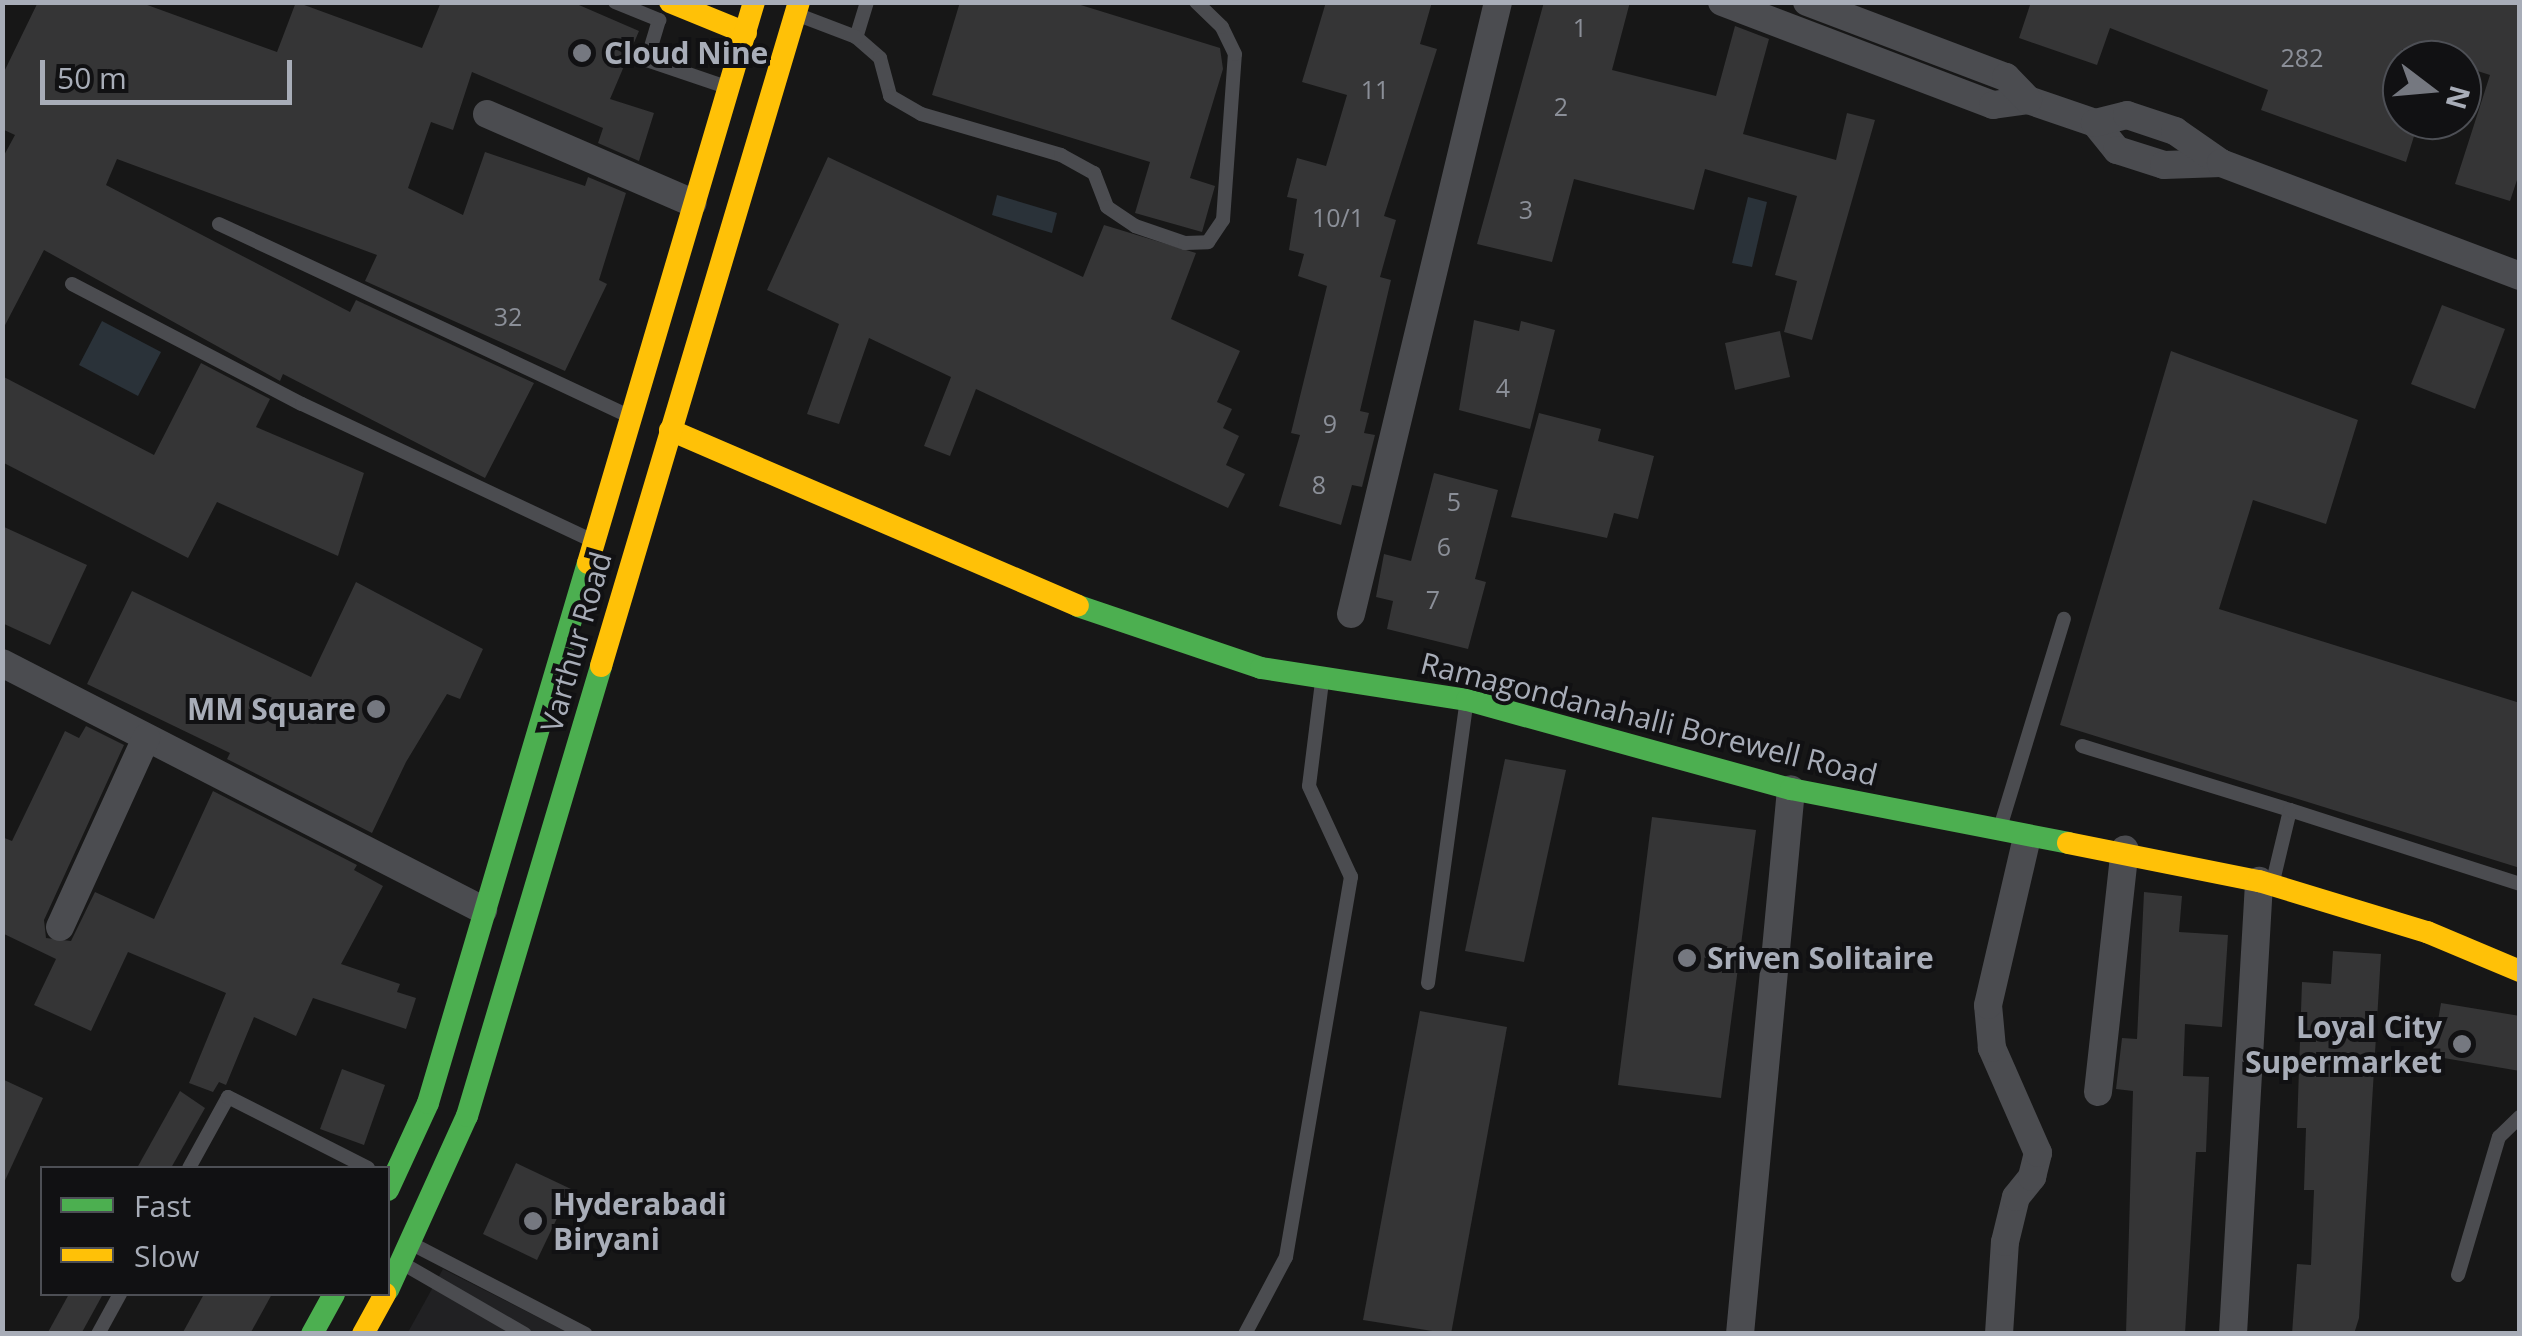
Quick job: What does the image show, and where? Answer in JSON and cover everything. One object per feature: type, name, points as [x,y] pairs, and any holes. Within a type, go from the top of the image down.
[{"type":"main road","points":[[670,2],[746,33]]},
{"type":"main road","name":"Varthur Road","points":[[390,1183],[428,1102],[754,2]]},
{"type":"main road","name":"Varthur Road","points":[[390,1284],[467,1116],[798,8]]},
{"type":"main road","name":"Ramagondanahalli Borewell Road","points":[[670,430],[1099,615],[1261,668],[1467,700],[1791,789],[2028,838],[2126,849],[2265,883],[2427,932],[2520,970]]},
{"type":"main road","points":[[312,1334],[333,1296]]},
{"type":"main road","name":"Varthur Road","points":[[363,1334],[384,1296]]},
{"type":"street","points":[[1352,614],[1498,2]]},
{"type":"street","points":[[1722,2],[1993,105],[2028,100],[2094,123],[2126,115],[2176,131],[2222,164],[2520,276]]},
{"type":"street","points":[[1807,2],[2006,76],[2028,100]]},
{"type":"street","points":[[487,114],[693,203]]},
{"type":"street","points":[[2,663],[484,910]]},
{"type":"street","points":[[60,927],[146,738]]},
{"type":"street","points":[[1740,1334],[1791,789]]},
{"type":"street","points":[[2000,1334],[2005,1242],[2016,1197],[2032,1177],[2038,1153],[1992,1048],[1988,1006],[2028,838]]},
{"type":"street","points":[[2098,1092],[2126,849]]},
{"type":"street","points":[[2234,1334],[2265,883]]},
{"type":"lane","points":[[615,2],[659,20],[647,60],[727,87]]},
{"type":"lane","points":[[856,37],[867,2]]},
{"type":"lane","points":[[798,8],[856,37],[880,58],[890,96],[905,106],[1061,155],[1094,173],[1107,207],[1135,226],[1185,243],[1208,242],[1223,220],[1235,54],[1222,27],[1196,2]]},
{"type":"lane","points":[[219,224],[630,416]]},
{"type":"lane","points":[[72,284],[302,404],[592,541]]},
{"type":"lane","points":[[1998,832],[2064,619]]},
{"type":"lane","points":[[1245,1334],[1286,1257],[1350,877],[1309,786],[1323,676]]},
{"type":"lane","points":[[1428,984],[1467,700]]},
{"type":"lane","points":[[2082,746],[2520,884]]},
{"type":"lane","points":[[2265,883],[2290,810]]},
{"type":"lane","points":[[190,1166],[228,1097],[364,1166]]},
{"type":"lane","points":[[2458,1275],[2499,1137],[2520,1117]]},
{"type":"lane","points":[[406,1254],[525,1334]]},
{"type":"lane","points":[[406,1254],[586,1334]]},
{"type":"lane","points":[[98,1334],[119,1296]]},
{"type":"shaded area","points":[[997,195],[1057,213],[1052,233],[992,215]]},
{"type":"shaded area","points":[[1748,197],[1767,202],[1752,267],[1732,263]]},
{"type":"shaded area","points":[[102,321],[161,352],[138,396],[79,365]]},
{"type":"shaded area","points":[[443,1269],[569,1333],[407,1334]]},
{"type":"building","points":[[38,2],[139,2],[277,52],[296,2],[422,48],[441,2],[572,2],[639,31],[610,99],[654,113],[639,161],[598,143],[603,128],[472,72],[453,130],[431,122],[408,188],[463,215],[485,152],[585,186],[588,177],[626,193],[599,280],[607,284],[565,371],[365,281],[377,255],[117,159],[106,185],[350,312],[356,300],[534,383],[485,478],[283,374],[280,381],[44,250],[2,331],[2,159],[15,135],[2,129],[2,76]]},
{"type":"building","points":[[960,2],[1071,2],[1220,48],[1223,69],[1190,178],[1215,186],[1202,232],[1135,213],[1150,162],[932,95]]},
{"type":"building","points":[[1326,2],[1432,2],[1420,44],[1437,49],[1384,216],[1396,220],[1380,277],[1391,280],[1360,411],[1369,413],[1364,433],[1375,435],[1362,487],[1352,485],[1341,525],[1279,506],[1300,435],[1291,433],[1327,286],[1298,276],[1304,254],[1289,250],[1297,199],[1287,197],[1297,158],[1326,166],[1347,95],[1302,82]]},
{"type":"building","points":[[1544,2],[1630,2],[1612,70],[1716,96],[1735,26],[1769,39],[1743,134],[1836,160],[1847,113],[1875,120],[1812,340],[1784,332],[1797,281],[1775,275],[1797,196],[1705,169],[1694,210],[1574,179],[1552,262],[1477,244]]},
{"type":"building","points":[[2031,2],[2520,2],[2520,171],[2510,201],[2455,184],[2469,140],[2482,140],[2482,100],[2490,75],[2482,72],[2482,40],[2382,40],[2382,140],[2413,140],[2406,162],[2261,110],[2268,90],[2110,28],[2097,65],[2019,38]]},
{"type":"building","points":[[828,157],[1083,277],[1104,225],[1196,253],[1171,319],[1240,351],[1217,402],[1232,409],[1223,428],[1239,436],[1226,465],[1245,474],[1228,508],[976,389],[950,456],[924,446],[951,377],[869,338],[839,424],[807,414],[839,324],[767,290]]},
{"type":"building","points":[[2442,305],[2505,329],[2475,409],[2411,384]]},
{"type":"building","points":[[1474,320],[1519,331],[1521,321],[1555,330],[1530,429],[1459,410]]},
{"type":"building","points":[[1780,331],[1790,377],[1735,390],[1725,343]]},
{"type":"building","points":[[2171,351],[2358,420],[2326,524],[2253,500],[2219,609],[2520,703],[2520,868],[2060,725]]},
{"type":"building","points":[[201,363],[270,399],[256,427],[364,473],[338,556],[217,502],[188,558],[2,462],[2,376],[154,455]]},
{"type":"building","points":[[1539,413],[1601,429],[1598,441],[1654,456],[1638,519],[1614,513],[1607,538],[1511,517]]},
{"type":"building","points":[[1434,473],[1498,490],[1475,579],[1486,582],[1468,649],[1387,629],[1393,601],[1376,597],[1384,554],[1411,561]]},
{"type":"building","points":[[2,526],[87,565],[50,645],[2,623]]},
{"type":"building","points":[[356,582],[483,649],[460,699],[447,694],[406,762],[372,833],[227,759],[230,753],[87,684],[132,591],[311,677]]},
{"type":"building","points":[[86,726],[124,745],[44,920],[46,938],[71,941],[95,892],[154,919],[213,791],[357,865],[354,870],[383,886],[341,964],[400,984],[397,992],[416,998],[406,1029],[313,998],[296,1036],[254,1017],[226,1085],[219,1082],[213,1092],[189,1083],[226,993],[128,952],[91,1031],[34,1005],[56,959],[2,933],[2,837],[12,841],[65,731],[79,738]]},
{"type":"building","points":[[1505,759],[1566,770],[1524,962],[1465,951]]},
{"type":"building","name":"Sriven Solitaire","points":[[1652,817],[1756,830],[1721,1098],[1618,1085]]},
{"type":"building","points":[[2144,892],[2182,896],[2179,932],[2228,935],[2222,1027],[2185,1024],[2183,1076],[2209,1077],[2206,1152],[2196,1152],[2185,1334],[2126,1334],[2133,1091],[2116,1089],[2122,1038],[2137,1039]]},
{"type":"building","points":[[2333,951],[2381,954],[2359,1318],[2354,1334],[2292,1334],[2297,1264],[2311,1265],[2314,1190],[2304,1190],[2306,1128],[2297,1128],[2302,982],[2331,984]]},
{"type":"building","points":[[2441,1003],[2520,1016],[2520,1071],[2432,1056]]},
{"type":"building","points":[[1420,1011],[1507,1027],[1451,1334],[1363,1320]]},
{"type":"building","points":[[342,1069],[385,1085],[364,1145],[320,1129]]},
{"type":"building","points":[[2,1079],[43,1098],[2,1187]]},
{"type":"building","points":[[180,1091],[205,1108],[172,1166],[138,1166]]},
{"type":"building","points":[[516,1163],[571,1189],[537,1260],[483,1234]]},
{"type":"building","points":[[68,1296],[102,1296],[81,1334],[47,1334]]},
{"type":"building","points":[[203,1296],[271,1296],[250,1334],[182,1334]]},
{"type":"traffic: fast","points":[[390,1186],[428,1103],[588,563]]},
{"type":"traffic: fast","points":[[1078,606],[1261,668],[1467,700],[1791,789],[2068,843]]},
{"type":"traffic: fast","points":[[390,1286],[467,1116],[601,666]]},
{"type":"traffic: fast","points":[[312,1334],[333,1296]]},
{"type":"traffic: slow","points":[[670,2],[746,33]]},
{"type":"traffic: slow","points":[[588,563],[754,2]]},
{"type":"traffic: slow","points":[[601,666],[799,2]]},
{"type":"traffic: slow","points":[[670,430],[1078,606]]},
{"type":"traffic: slow","points":[[2068,843],[2259,881],[2427,932],[2520,971]]},
{"type":"traffic: slow","points":[[363,1334],[384,1296]]},
{"type":"place","name":"Cloud Nine","points":[[582,53]]},
{"type":"place","name":"MM Square","points":[[376,709]]},
{"type":"place","name":"Sriven Solitaire","points":[[1687,958]]},
{"type":"place","name":"Loyal City Supermarket","points":[[2462,1044]]},
{"type":"place","name":"Hyderabadi Biryani","points":[[533,1221]]}]
